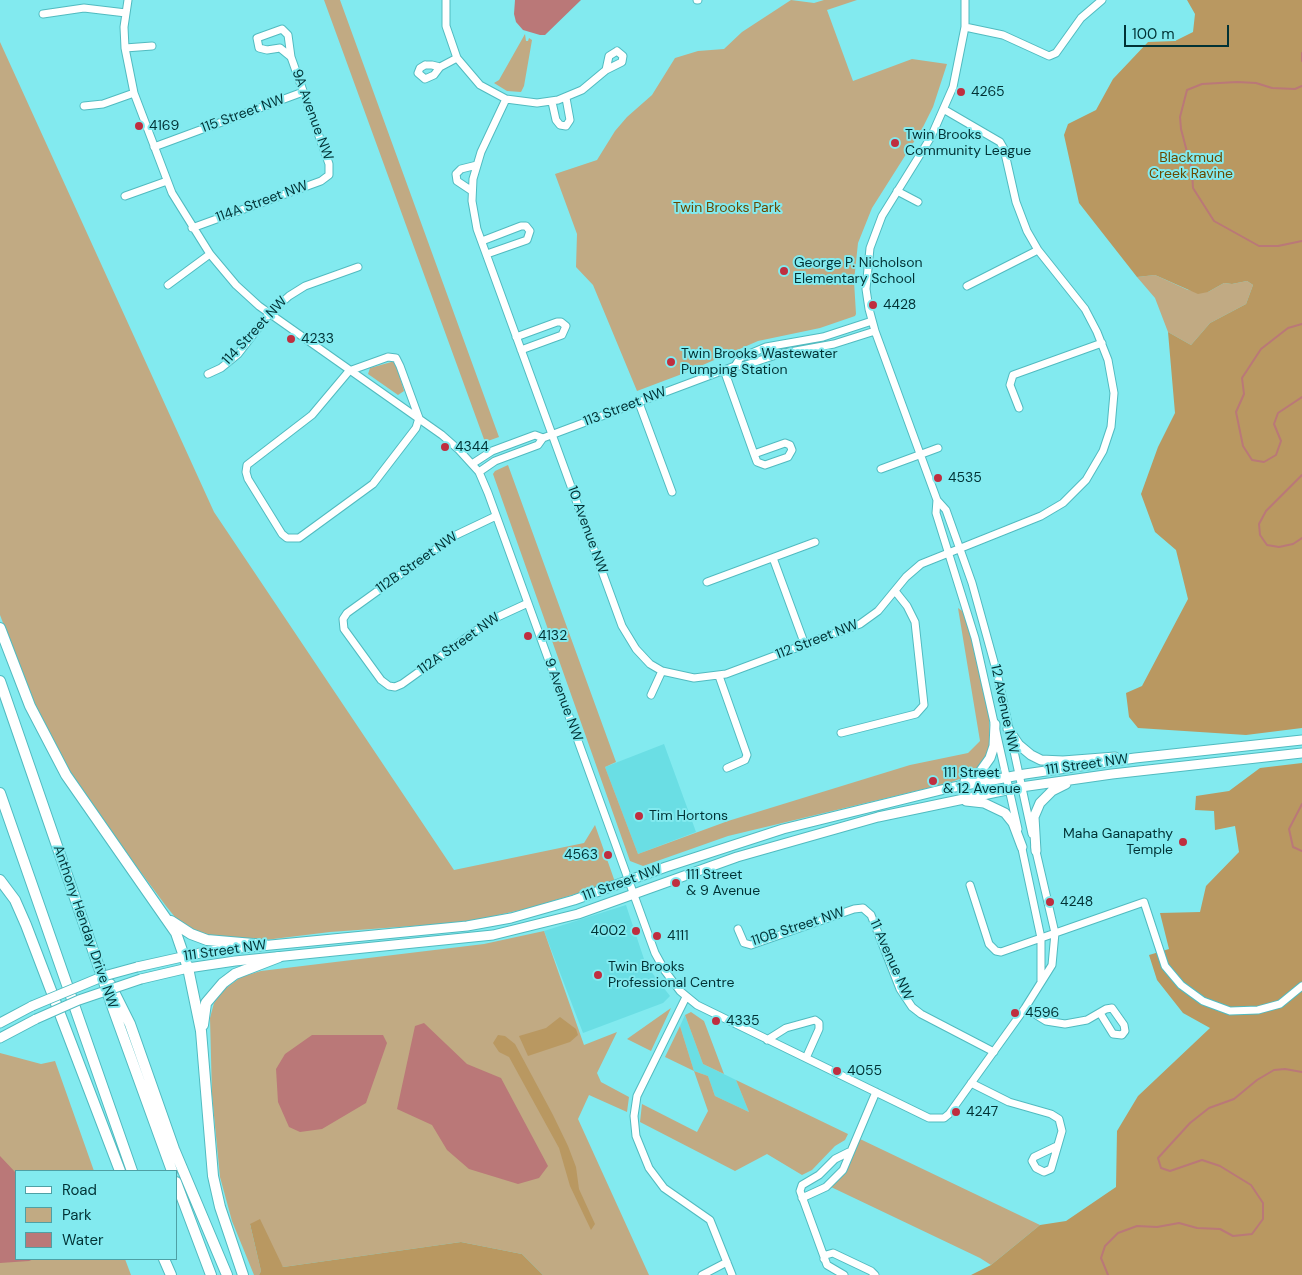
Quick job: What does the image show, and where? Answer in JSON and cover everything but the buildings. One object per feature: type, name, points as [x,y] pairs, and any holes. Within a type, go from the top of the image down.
[{"type":"highway","points":[[0,628],[30,706],[66,775],[176,933],[188,968],[202,1031],[213,1176],[220,1206],[243,1275]]},
{"type":"highway","name":"Anthony Henday Drive NW","points":[[0,681],[172,1170]]},
{"type":"highway","points":[[0,793],[132,1170]]},
{"type":"highway","points":[[0,880],[16,900],[120,1170]]},
{"type":"highway","points":[[165,915],[177,926],[207,940],[265,945]]},
{"type":"highway","points":[[93,950],[130,1024],[174,1149],[227,1275]]},
{"type":"highway","points":[[202,1031],[206,1003],[223,983],[241,971],[278,957]]},
{"type":"highway","points":[[178,1187],[211,1275]]},
{"type":"highway","points":[[164,1260],[171,1275]]},
{"type":"main road","points":[[949,788],[972,779],[987,764],[994,746],[995,724]]},
{"type":"main road","points":[[1008,729],[1019,745],[1031,756],[1041,760],[1063,761],[1108,756],[1135,758]]},
{"type":"main road","name":"111 Street NW","points":[[0,1023],[32,1006],[104,976],[137,967],[184,956],[265,945],[467,926],[533,913],[783,829],[949,788],[1019,775],[1135,758],[1302,740]]},
{"type":"main road","name":"111 Street NW","points":[[0,1038],[36,1019],[79,1000],[141,980],[188,968],[493,935],[578,914],[633,893],[793,840],[878,817],[954,800],[1021,787],[1080,779],[1302,753]]},
{"type":"main road","points":[[1036,851],[1034,817],[1040,804],[1057,788],[1080,779]]},
{"type":"main road","points":[[954,800],[984,803],[998,809],[1013,823],[1022,847]]},
{"type":"street","name":"9 Avenue NW","points":[[128,0],[125,48],[134,93],[167,181],[192,228],[210,254],[236,285],[269,314],[451,442],[478,472],[528,603],[657,959],[669,978],[686,997],[697,1005],[876,1092]]},
{"type":"street","points":[[446,0],[446,26],[457,58],[480,85],[506,99],[529,103],[552,102],[566,98],[590,85],[606,70]]},
{"type":"street","name":"12 Avenue NW","points":[[876,1092],[929,1118],[938,1120],[949,1114],[1026,1008],[1052,966],[1036,851],[986,630],[946,510],[937,500],[875,331],[866,278],[869,253],[882,216],[923,151],[945,110],[958,70],[965,27],[965,0]]},
{"type":"street","points":[[965,27],[1004,35],[1049,56],[1056,52],[1081,18],[1102,0]]},
{"type":"street","points":[[43,14],[84,8],[126,13]]},
{"type":"street","name":"9A Avenue NW","points":[[291,57],[280,48],[267,50],[259,48],[257,38],[276,30],[286,31],[291,57],[329,164],[330,174]]},
{"type":"street","points":[[125,48],[152,46]]},
{"type":"street","points":[[440,67],[457,58]]},
{"type":"street","name":"115 Street NW","points":[[154,147],[303,92]]},
{"type":"street","points":[[84,106],[103,104],[134,93]]},
{"type":"street","points":[[552,102],[556,120],[560,125],[566,126],[570,120],[566,98]]},
{"type":"street","name":"10 Avenue NW","points":[[506,99],[477,164],[472,191],[475,220],[622,626],[636,649],[650,664],[662,672]]},
{"type":"street","name":"112 Street NW","points":[[662,672],[694,678],[719,676],[860,624],[878,610],[916,568],[1046,514],[1071,496],[1092,471],[1107,439],[1114,404],[1112,376],[1102,343],[1085,309],[1038,250],[1020,213],[1003,145],[993,136],[945,110]]},
{"type":"street","points":[[472,191],[458,181],[456,174],[461,169],[477,164]]},
{"type":"street","name":"114A Street NW","points":[[192,228],[321,181],[330,174]]},
{"type":"street","points":[[124,196],[167,181]]},
{"type":"street","points":[[896,191],[918,202]]},
{"type":"street","points":[[482,241],[521,226],[526,226],[530,231],[527,240],[486,254]]},
{"type":"street","points":[[968,286],[1038,250]]},
{"type":"street","points":[[168,285],[210,254]]},
{"type":"street","name":"114 Street NW","points":[[208,374],[221,368],[238,354],[269,314],[300,288],[358,267]]},
{"type":"street","points":[[516,337],[556,322],[561,322],[566,326],[562,335],[521,350]]},
{"type":"street","name":"113 Street NW","points":[[735,366],[740,358],[766,347],[823,337],[872,322]]},
{"type":"street","name":"113 Street NW","points":[[478,472],[495,462],[538,445],[543,438],[735,366],[743,366],[779,354],[834,344],[875,331]]},
{"type":"street","points":[[1019,408],[1010,385],[1013,375],[1102,343]]},
{"type":"street","points":[[388,357],[396,358],[419,418],[416,428],[390,465],[373,484],[299,538],[290,540],[282,534],[248,479],[246,469],[249,462],[312,415],[348,370],[388,357]]},
{"type":"street","points":[[724,370],[754,454],[757,462],[765,465],[788,456],[792,450],[790,445],[784,443],[754,454]]},
{"type":"street","points":[[639,403],[672,492]]},
{"type":"street","name":"113 Street NW","points":[[472,464],[492,452],[535,435],[543,438]]},
{"type":"street","points":[[881,469],[938,448]]},
{"type":"street","name":"12 Avenue NW","points":[[937,500],[936,513],[976,638],[1022,847],[1048,936],[1041,981]]},
{"type":"street","name":"112B Street NW","points":[[391,687],[381,680],[346,632],[343,619],[347,613],[454,536],[496,516]]},
{"type":"street","points":[[707,582],[815,542]]},
{"type":"street","points":[[773,558],[805,645]]},
{"type":"street","points":[[841,733],[916,714],[923,708],[925,698],[915,622],[907,606],[895,591]]},
{"type":"street","name":"112A Street NW","points":[[391,687],[402,684],[491,620],[528,603]]},
{"type":"street","points":[[651,696],[662,672]]},
{"type":"street","points":[[719,676],[748,755],[745,760],[727,768]]},
{"type":"street","points":[[970,885],[989,944],[996,951],[1001,952],[1144,902],[1165,966],[1181,985],[1204,1001],[1230,1011],[1258,1010],[1280,1004],[1302,986]]},
{"type":"street","name":"110B Street NW","points":[[738,929],[744,943],[751,945],[854,909],[867,910]]},
{"type":"street","name":"11 Avenue NW","points":[[867,910],[873,919],[900,989],[912,1007],[920,1014],[994,1052]]},
{"type":"street","points":[[686,997],[637,1096],[634,1108],[634,1127],[638,1145],[654,1175],[671,1194],[704,1213],[710,1220],[732,1275]]},
{"type":"street","points":[[1026,1008],[1046,1021],[1065,1024],[1083,1021],[1100,1013]]},
{"type":"street","points":[[767,1040],[773,1034],[786,1028],[815,1020],[820,1028],[806,1058]]},
{"type":"street","points":[[971,1083],[1010,1102],[1057,1117],[1062,1128],[1058,1146]]},
{"type":"street","points":[[802,1198],[826,1187],[838,1175],[847,1161],[849,1152],[876,1092]]},
{"type":"street","points":[[844,1275],[828,1267],[800,1190],[802,1185],[819,1175],[835,1159],[849,1152]]},
{"type":"street","points":[[824,1259],[826,1255],[833,1253],[871,1270],[875,1275]]},
{"type":"street","points":[[702,1275],[727,1262]]},
{"type":"shaded area","points":[[664,744],[696,832],[638,854],[605,767]]},
{"type":"shaded area","points":[[626,905],[646,965],[670,996],[663,1003],[583,1033],[544,931]]},
{"type":"shaded area","points":[[685,1015],[703,1064],[736,1080],[749,1112],[715,1096],[708,1076],[694,1071],[680,1026]]},
{"type":"green space","points":[[324,0],[340,0],[499,437],[485,442]]},
{"type":"green space","name":"Twin Brooks Park","points":[[791,0],[814,3],[824,0],[857,0],[827,10],[853,81],[912,59],[947,64],[933,107],[922,129],[872,208],[858,243],[854,281],[856,314],[855,316],[820,328],[758,341],[637,391],[593,285],[576,267],[577,234],[555,174],[597,160],[615,131],[627,117],[652,95],[675,58],[698,51],[724,49],[742,32]]},
{"type":"green space","name":"Blackmud Creek Ravine","points":[[1187,0],[1302,0],[1302,728],[1246,735],[1138,728],[1129,717],[1126,693],[1142,686],[1188,599],[1176,550],[1155,532],[1141,494],[1158,447],[1175,413],[1168,332],[1191,345],[1210,323],[1246,304],[1253,285],[1247,281],[1232,284],[1224,283],[1208,292],[1198,294],[1155,275],[1137,277],[1079,203],[1064,135],[1068,124],[1096,110],[1113,79],[1148,42],[1175,41],[1193,32],[1195,14]]},
{"type":"green space","points":[[525,34],[526,41],[529,38],[532,40],[524,86],[521,92],[507,91],[494,83],[499,80]]},
{"type":"green space","points":[[0,42],[214,512],[454,870],[584,843],[595,825],[615,882],[529,908],[468,922],[330,932],[265,940],[207,936],[192,932],[179,922],[134,863],[69,771],[36,710],[0,615]]},
{"type":"green space","points":[[1155,275],[1188,290],[1208,292],[1224,283],[1232,284],[1247,281],[1253,285],[1246,304],[1210,323],[1191,345],[1168,332],[1155,298],[1137,277]]},
{"type":"green space","points":[[395,361],[404,391],[398,395],[368,374],[370,368]]},
{"type":"green space","points":[[508,465],[616,762],[605,767],[638,854],[728,821],[910,765],[968,753],[980,741],[958,608],[965,613],[989,714],[990,750],[983,764],[970,775],[949,783],[728,836],[643,866],[630,861],[493,474],[495,471]]},
{"type":"green space","points":[[1302,763],[1302,1275],[971,1275],[991,1265],[1040,1225],[1066,1221],[1116,1187],[1117,1131],[1138,1096],[1210,1028],[1183,1013],[1157,980],[1149,955],[1169,949],[1160,913],[1200,912],[1206,886],[1239,852],[1235,826],[1215,830],[1214,811],[1195,810],[1196,796],[1229,791],[1260,768]]},
{"type":"green space","points":[[544,931],[584,1045],[617,1032],[597,1073],[601,1082],[629,1097],[627,1112],[589,1095],[578,1119],[649,1275],[543,1275],[522,1254],[461,1242],[283,1267],[250,1224],[261,1271],[259,1275],[254,1275],[232,1221],[220,1177],[212,1095],[210,1018],[214,1003],[222,991],[241,977],[261,971],[484,944]]},
{"type":"green space","points":[[671,1008],[651,1051],[627,1039]]},
{"type":"green space","points":[[691,1012],[704,1021],[724,1074],[703,1064],[685,1015]]},
{"type":"green space","points":[[560,1017],[576,1029],[578,1035],[570,1042],[528,1056],[519,1036],[546,1028]]},
{"type":"green space","points":[[680,1026],[694,1071],[665,1057]]},
{"type":"green space","points":[[498,1035],[505,1036],[515,1044],[568,1146],[576,1167],[579,1189],[595,1224],[591,1230],[570,1186],[559,1148],[509,1057],[499,1052],[493,1043]]},
{"type":"green space","points":[[0,1053],[41,1064],[55,1061],[94,1170],[15,1170],[15,1260],[125,1260],[131,1275],[0,1275]]},
{"type":"green space","points":[[694,1071],[708,1076],[715,1096],[749,1112],[736,1080],[848,1134],[845,1140],[835,1146],[812,1170],[802,1175],[767,1154],[735,1171],[640,1122],[642,1104],[697,1132],[708,1111]]},
{"type":"green space","points":[[860,1139],[1040,1225],[991,1265],[831,1187],[849,1165]]},
{"type":"green space","points":[[260,1219],[283,1267],[461,1242],[522,1254],[543,1275],[259,1275],[261,1271],[250,1224]]},
{"type":"water","points":[[515,0],[581,0],[545,35],[540,35],[523,30],[516,22],[514,14]]},
{"type":"water","points":[[424,1023],[467,1064],[501,1078],[548,1166],[539,1178],[518,1184],[469,1169],[447,1150],[432,1125],[397,1109],[415,1026]]},
{"type":"water","points":[[312,1035],[383,1035],[387,1043],[366,1103],[322,1129],[300,1132],[289,1127],[278,1102],[276,1069],[285,1054]]},
{"type":"water","points":[[0,1156],[15,1172],[15,1260],[32,1260],[0,1263]]},
{"type":"waterway","points":[[1302,53],[1302,61]]},
{"type":"waterway","points":[[1302,86],[1295,89],[1272,88],[1256,83],[1202,84],[1187,90],[1180,117],[1181,129],[1192,171],[1193,188],[1214,221],[1259,246],[1278,246],[1302,241]]},
{"type":"waterway","points":[[1302,324],[1288,328],[1261,349],[1242,378],[1244,394],[1236,412],[1243,446],[1252,460],[1264,462],[1276,455],[1281,441],[1274,424],[1278,413],[1302,397]]},
{"type":"waterway","points":[[1302,475],[1266,511],[1259,524],[1260,535],[1267,545],[1279,547],[1293,544],[1302,538]]},
{"type":"waterway","points":[[1302,804],[1289,829],[1293,847],[1302,851]]},
{"type":"waterway","points":[[1108,1275],[1101,1258],[1105,1246],[1118,1233],[1137,1226],[1157,1227],[1179,1223],[1197,1228],[1220,1229],[1233,1236],[1252,1234],[1263,1219],[1263,1203],[1251,1185],[1220,1166],[1202,1160],[1170,1171],[1161,1168],[1158,1158],[1190,1123],[1209,1108],[1234,1099],[1257,1080],[1274,1070],[1285,1069],[1302,1072]]},
{"type":"place","name":"4265","points":[[961,92]]},
{"type":"place","name":"4169","points":[[139,126]]},
{"type":"place","name":"Twin Brooks Community League","points":[[895,143]]},
{"type":"place","name":"George P. Nicholson Elementary School","points":[[784,271]]},
{"type":"place","name":"4428","points":[[873,305]]},
{"type":"place","name":"4233","points":[[291,339]]},
{"type":"place","name":"Twin Brooks Wastewater Pumping Station","points":[[671,362]]},
{"type":"place","name":"4344","points":[[445,447]]},
{"type":"place","name":"4535","points":[[938,478]]},
{"type":"place","name":"4132","points":[[528,636]]},
{"type":"place","name":"111 Street & 12 Avenue","points":[[933,781]]},
{"type":"place","name":"Tim Hortons","points":[[639,816]]},
{"type":"place","name":"Maha Ganapathy Temple","points":[[1183,842]]},
{"type":"place","name":"4563","points":[[608,855]]},
{"type":"place","name":"111 Street & 9 Avenue","points":[[676,883]]},
{"type":"place","name":"4248","points":[[1050,902]]},
{"type":"place","name":"4002","points":[[636,931]]},
{"type":"place","name":"4111","points":[[657,936]]},
{"type":"place","name":"Twin Brooks Professional Centre","points":[[598,975]]},
{"type":"place","name":"4596","points":[[1015,1013]]},
{"type":"place","name":"4335","points":[[716,1021]]},
{"type":"place","name":"4055","points":[[837,1071]]},
{"type":"place","name":"4247","points":[[956,1112]]}]
